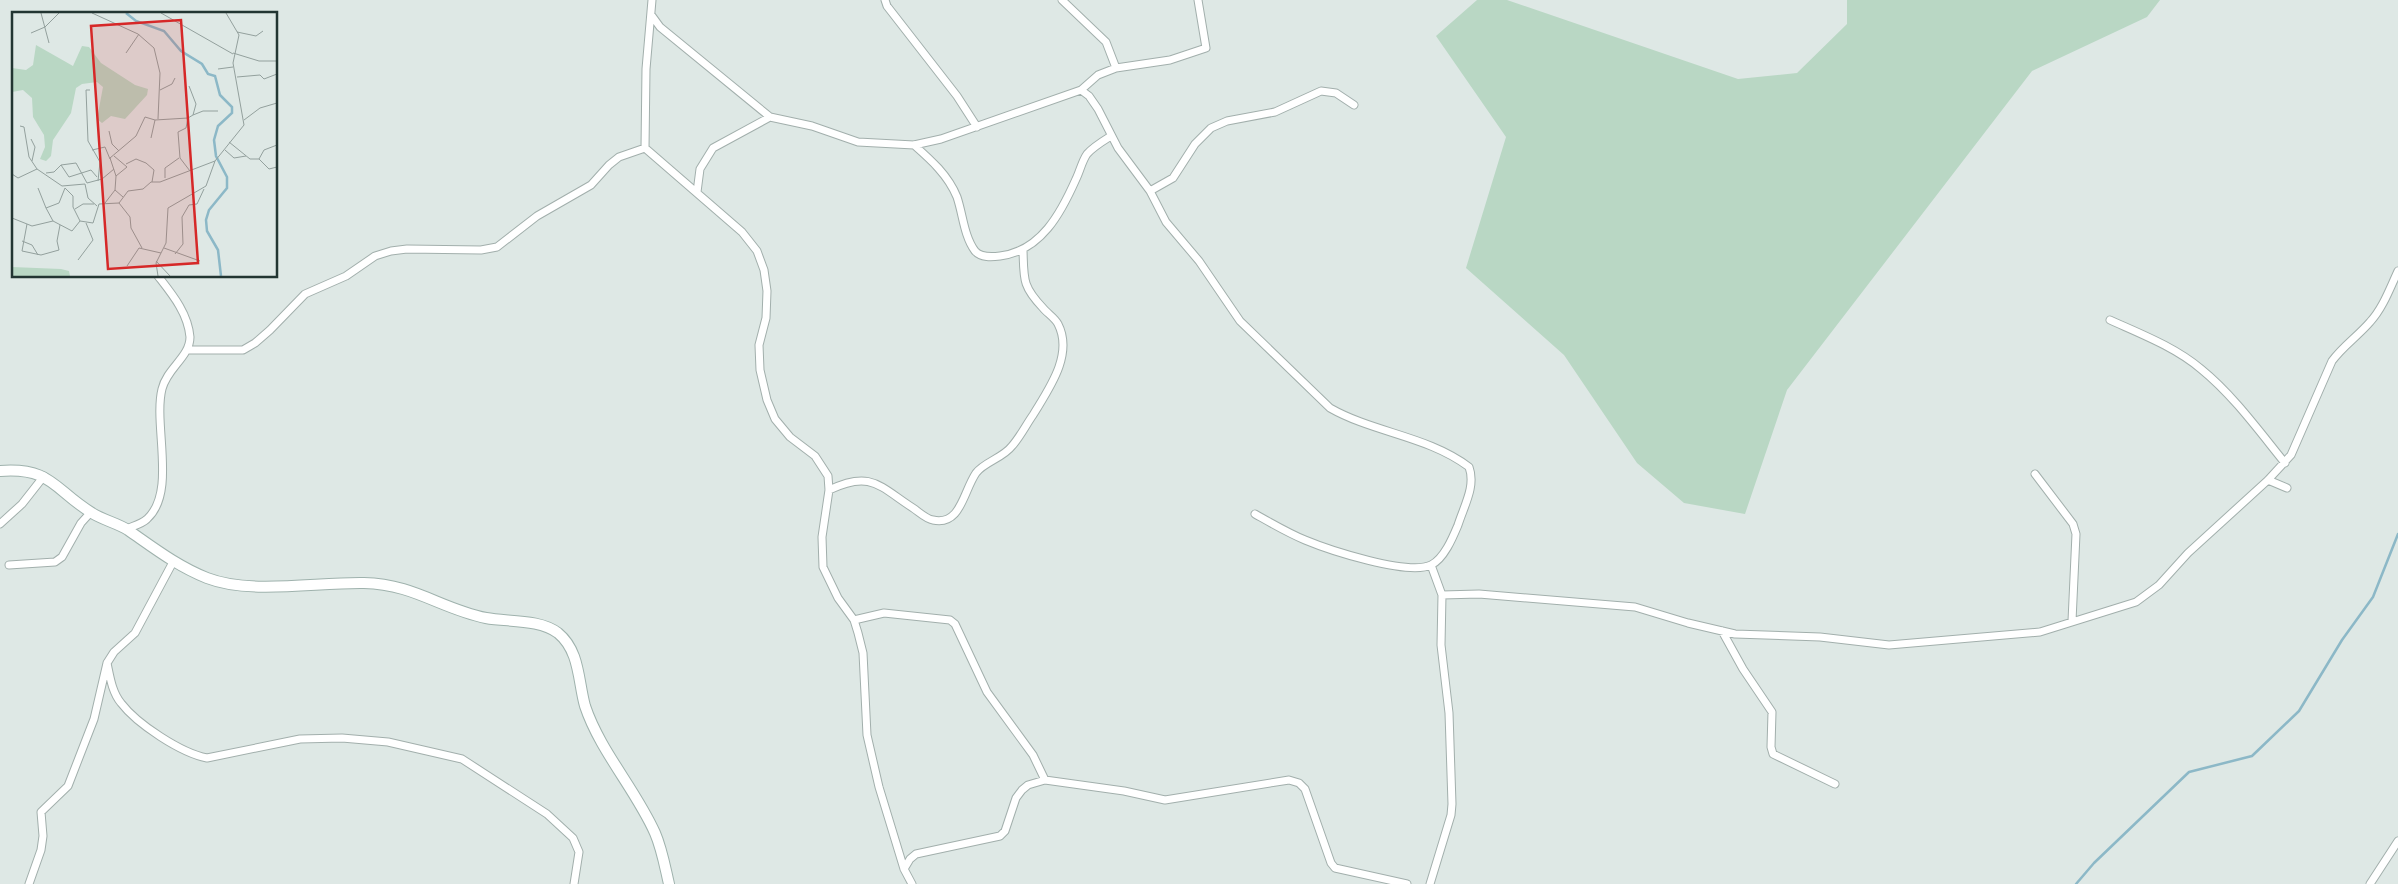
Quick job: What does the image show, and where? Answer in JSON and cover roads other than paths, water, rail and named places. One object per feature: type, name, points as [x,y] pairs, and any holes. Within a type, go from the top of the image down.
[{"type":"street","points":[[645,148],[646,69],[652,0]]},
{"type":"street","points":[[885,0],[886,6],[957,96],[976,127]]},
{"type":"street","points":[[1062,0],[1106,42],[1116,68]]},
{"type":"street","points":[[652,16],[660,27],[770,117],[812,126],[858,142],[914,145],[941,139],[1081,90],[1098,75],[1116,68],[1145,65],[1206,48],[1198,0]]},
{"type":"street","points":[[1081,90],[1089,96],[1098,109],[1111,136],[1150,191],[1166,222],[1199,261],[1240,321],[1330,408],[1345,417],[1396,432],[1434,447],[1469,467],[1472,476],[1470,491],[1455,532],[1445,550],[1431,565],[1415,568],[1359,558],[1305,540],[1255,514]]},
{"type":"street","points":[[1150,191],[1173,178],[1195,144],[1211,128],[1228,121],[1275,112],[1321,91],[1336,93],[1354,105]]},
{"type":"street","points":[[697,192],[700,169],[713,148],[770,117]]},
{"type":"street","points":[[914,145],[937,166],[948,180],[956,197],[968,239],[977,253],[988,257],[1023,250],[1053,223],[1067,200],[1087,154],[1111,136]]},
{"type":"street","points":[[645,148],[742,232],[757,251],[764,270],[767,290],[766,318],[759,353],[760,370],[767,400],[775,419],[790,437],[815,456],[828,476],[829,490],[822,537],[823,567],[838,598],[854,620],[863,652],[867,735],[879,787],[904,869],[912,884]]},
{"type":"street","points":[[188,350],[243,350],[256,343],[305,294],[346,276],[375,256],[407,249],[481,250],[497,247],[537,216],[591,185],[619,157],[645,148]]},
{"type":"street","points":[[829,490],[851,481],[871,481],[930,520],[946,521],[956,515],[965,492],[978,471],[1012,447],[1049,389],[1059,368],[1062,351],[1062,337],[1058,323],[1031,295],[1025,286],[1023,250]]},
{"type":"street","points":[[1442,595],[1479,594],[1635,607],[1722,631],[1750,635],[1820,636],[1889,645],[1994,635],[2030,634],[2136,602],[2147,596],[2188,553],[2285,463],[2291,455],[2332,361],[2340,349],[2370,322],[2381,306],[2398,271]]},
{"type":"street","points":[[126,529],[146,521],[155,511],[160,495],[163,466],[159,404],[167,376],[188,350],[190,336],[186,317],[178,301],[160,278]]},
{"type":"street","points":[[2110,320],[2152,339],[2199,367],[2224,389],[2285,463]]},
{"type":"street","points":[[0,471],[31,472],[44,476],[55,482],[91,512],[126,529],[173,562],[207,578],[235,585],[388,584],[413,591],[466,613],[541,625],[557,632],[567,642],[575,658],[585,705],[593,725],[656,835],[669,884]]},
{"type":"street","points":[[2268,480],[2287,488],[2278,471]]},
{"type":"street","points":[[2035,474],[2073,524],[2076,534],[2072,622]]},
{"type":"street","points":[[0,524],[22,504],[44,476]]},
{"type":"street","points":[[9,565],[55,562],[62,557],[81,523],[91,512]]},
{"type":"street","points":[[29,884],[42,850],[41,812],[68,786],[94,719],[107,663],[114,652],[135,633],[173,562]]},
{"type":"street","points":[[1430,884],[1451,815],[1452,804],[1449,713],[1441,645],[1442,595],[1431,565]]},
{"type":"street","points":[[854,620],[884,613],[950,620],[955,624],[988,692],[1034,755],[1045,780]]},
{"type":"street","points":[[1722,631],[1743,669],[1772,712],[1771,747],[1773,754],[1835,784]]},
{"type":"street","points":[[107,663],[111,682],[121,703],[150,730],[194,756],[207,758],[293,740],[342,738],[388,742],[462,760],[547,814],[573,838],[579,852],[574,884]]},
{"type":"street","points":[[904,869],[910,859],[916,854],[1000,836],[1005,832],[1016,798],[1022,790],[1028,785],[1045,780],[1124,791],[1165,800],[1289,780],[1305,789],[1330,863],[1335,868],[1406,884]]},
{"type":"street","points":[[2370,884],[2398,841]]},
{"type":"waterway","points":[[2076,884],[2094,863],[2189,772],[2252,756],[2299,711],[2342,640],[2373,597],[2398,534]]}]
